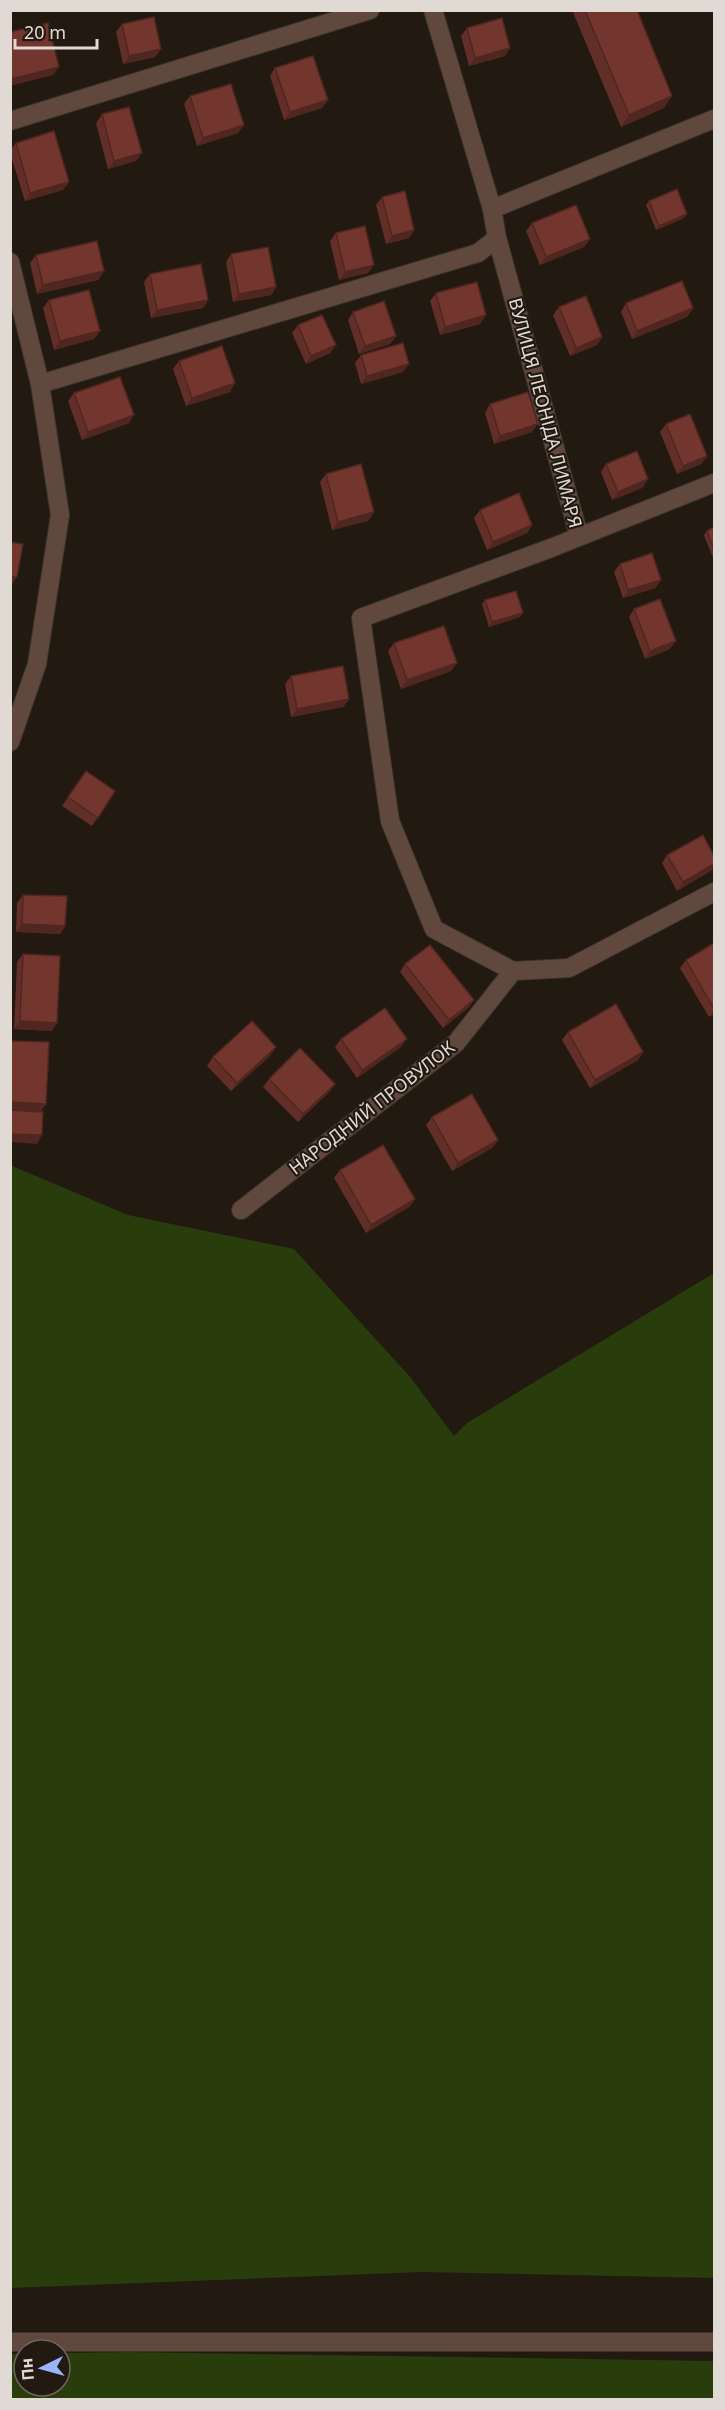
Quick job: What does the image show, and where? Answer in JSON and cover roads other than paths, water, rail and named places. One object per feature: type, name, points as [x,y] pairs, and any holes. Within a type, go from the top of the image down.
[{"type":"street","points":[[10,121],[370,10]]},
{"type":"street","name":"ВУЛИЦЯ ЛЕОНІДА ЛИМАРЯ","points":[[433,10],[492,209],[497,238],[579,536],[551,549],[361,618],[390,821],[434,929],[513,971]]},
{"type":"street","points":[[492,209],[714,119]]},
{"type":"street","points":[[40,384],[478,254],[497,238]]},
{"type":"street","points":[[10,262],[40,384],[60,515],[37,664],[10,742]]},
{"type":"street","points":[[579,536],[714,483]]},
{"type":"street","points":[[513,971],[569,968],[714,892]]},
{"type":"street","name":"НАРОДНИЙ ПРОВУЛОК","points":[[241,1210],[456,1043],[513,971]]},
{"type":"street","points":[[10,2342],[714,2342]]}]
